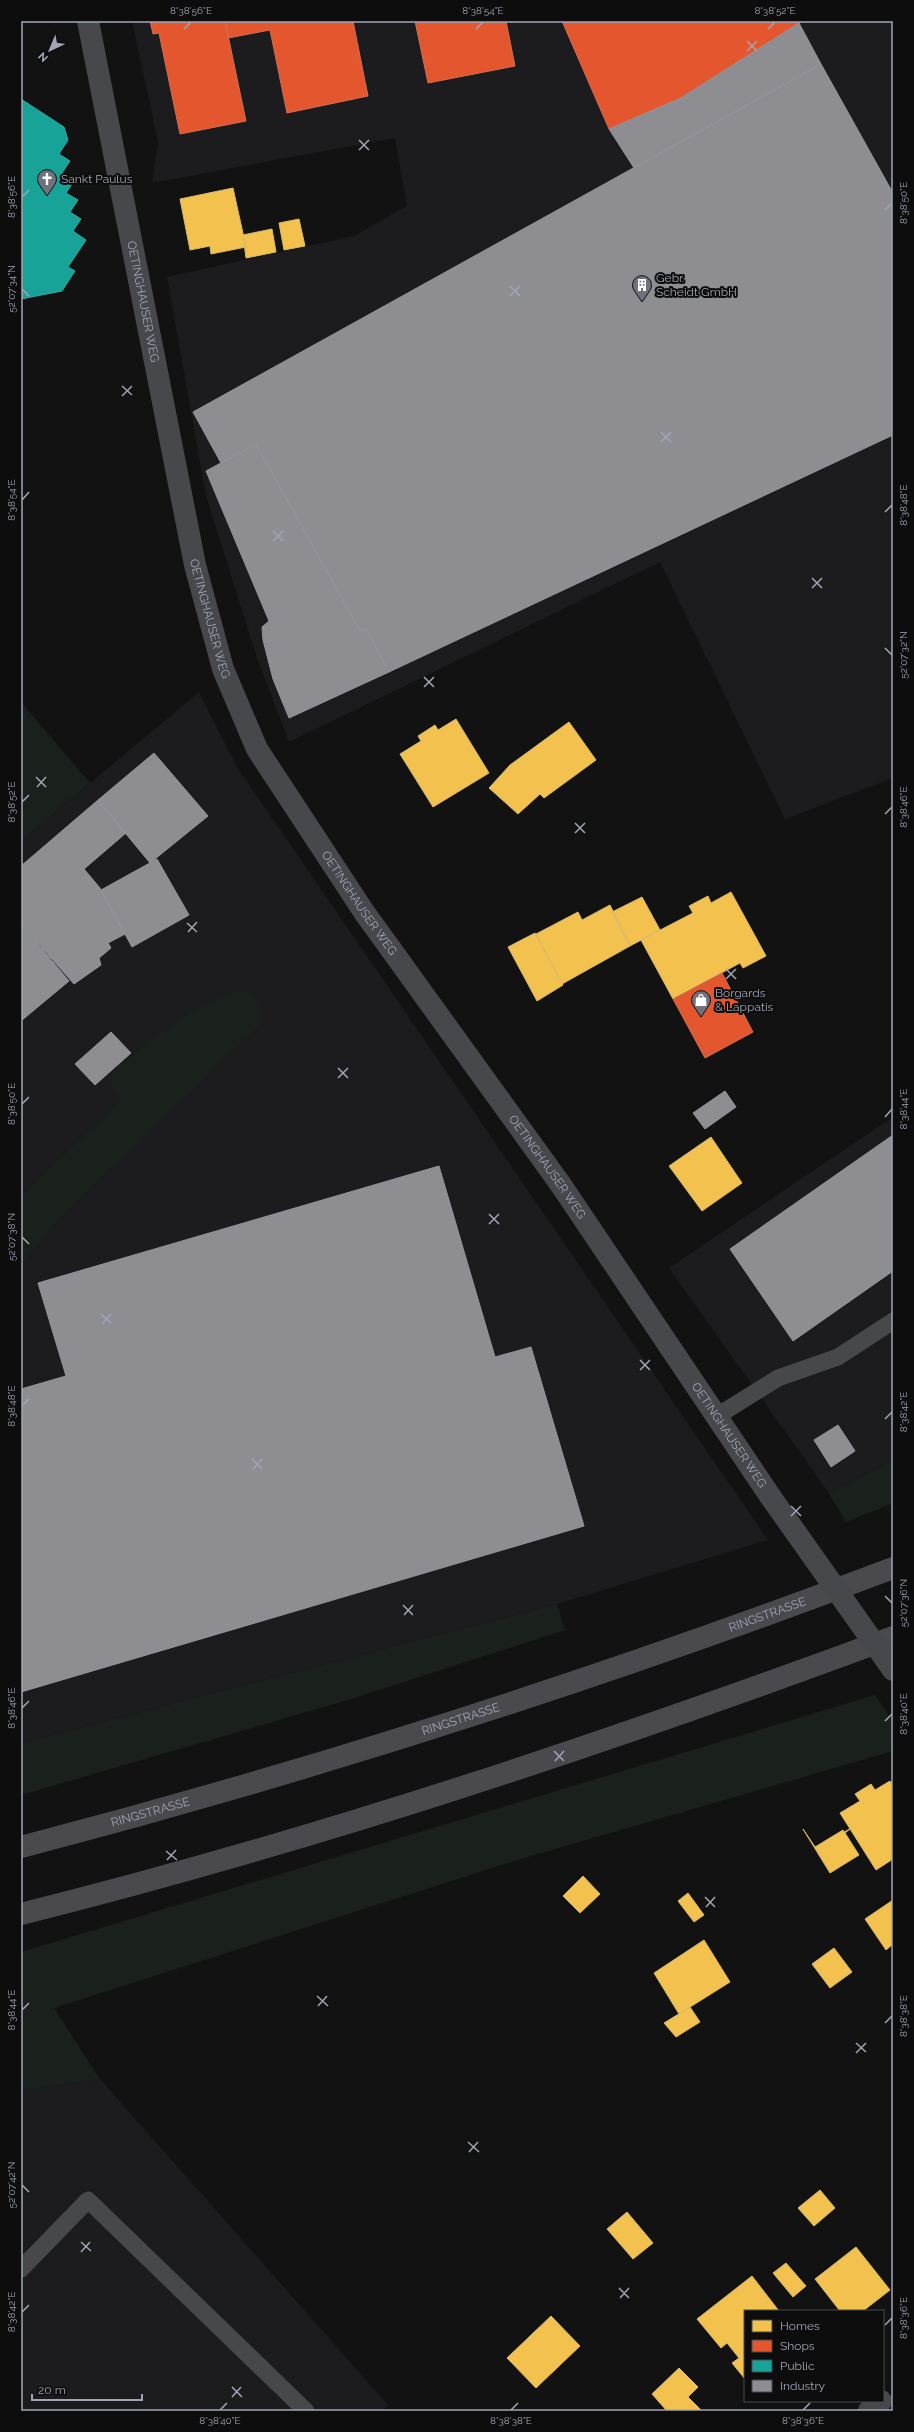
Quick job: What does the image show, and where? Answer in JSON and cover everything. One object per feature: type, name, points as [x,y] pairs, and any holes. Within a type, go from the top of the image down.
[{"type":"highway","name":"RINGSTRASSE","points":[[21,1847],[314,1765],[545,1692],[776,1612],[893,1568]]},
{"type":"highway","points":[[21,1914],[300,1838],[526,1766],[797,1673],[893,1637]]},
{"type":"street","name":"OETINGHAUSER WEG","points":[[88,21],[195,565],[223,669],[256,749],[364,912],[561,1185],[770,1496],[893,1670]]},
{"type":"street","points":[[884,2399],[893,2392]]},
{"type":"street","points":[[869,2411],[880,2402]]},
{"type":"lane","points":[[717,1416],[784,1375],[838,1357],[893,1321]]},
{"type":"lane","points":[[21,2269],[88,2200],[306,2411]]},
{"type":"shaded area","points":[[132,21],[893,21],[893,778],[785,819],[660,562],[289,742],[257,658],[206,496],[167,277],[354,236],[407,206],[395,138],[152,183],[158,142]]},
{"type":"shaded area","points":[[199,692],[237,767],[768,1540],[557,1604],[21,1743],[21,841]]},
{"type":"shaded area","points":[[21,702],[90,783],[21,841]]},
{"type":"shaded area","points":[[233,990],[252,994],[265,1020],[57,1220],[21,1266],[21,1197],[121,1100],[108,1077],[134,1054],[182,1017]]},
{"type":"shaded area","points":[[893,1117],[893,1461],[828,1492],[669,1268]]},
{"type":"shaded area","points":[[893,1461],[893,1503],[846,1522],[828,1492]]},
{"type":"shaded area","points":[[557,1604],[565,1630],[348,1700],[21,1795],[21,1743]]},
{"type":"shaded area","points":[[875,1695],[893,1721],[893,1751],[517,1860],[54,2008],[100,2079],[21,2090],[21,1952]]},
{"type":"shaded area","points":[[100,2079],[388,2405],[382,2411],[21,2411],[21,2090]]},
{"type":"building: Homes","points":[[233,188],[246,247],[211,254],[210,246],[190,250],[180,199]]},
{"type":"building: Homes","points":[[299,219],[305,246],[284,250],[279,223]]},
{"type":"building: Homes","points":[[272,229],[276,252],[246,258],[243,235]]},
{"type":"building: Homes","points":[[456,719],[489,773],[433,807],[400,754],[421,741],[418,736],[435,725],[438,730]]},
{"type":"building: Homes","points":[[569,722],[596,760],[544,798],[540,794],[518,814],[489,788],[510,765]]},
{"type":"building: Homes","points":[[731,892],[766,956],[743,968],[740,963],[673,999],[641,940],[693,913],[689,906],[708,896],[711,903]]},
{"type":"building: Homes","points":[[642,897],[660,930],[630,946],[612,912]]},
{"type":"building: Homes","points":[[610,905],[630,946],[562,984],[536,934],[578,912],[582,920]]},
{"type":"building: Homes","points":[[535,933],[563,985],[537,1001],[508,947]]},
{"type":"building: Homes","points":[[711,1137],[742,1183],[702,1211],[669,1166]]},
{"type":"building: Homes","points":[[890,1781],[893,1785],[893,1859],[876,1870],[840,1813],[860,1801],[855,1794],[871,1784],[875,1790]]},
{"type":"building: Homes","points":[[803,1829],[815,1847],[843,1830],[844,1832],[850,1829],[845,1833],[859,1855],[830,1873]]},
{"type":"building: Homes","points":[[583,1876],[600,1894],[580,1913],[563,1896]]},
{"type":"building: Homes","points":[[688,1893],[704,1915],[694,1922],[678,1901]]},
{"type":"building: Homes","points":[[893,1900],[893,1944],[886,1950],[865,1919]]},
{"type":"building: Homes","points":[[704,1940],[730,1982],[679,2014],[654,1973]]},
{"type":"building: Homes","points":[[834,1948],[852,1972],[830,1988],[812,1964]]},
{"type":"building: Homes","points":[[690,2007],[700,2022],[676,2037],[664,2023]]},
{"type":"building: Homes","points":[[820,2190],[835,2208],[814,2226],[798,2208]]},
{"type":"building: Homes","points":[[627,2212],[653,2243],[633,2259],[607,2229]]},
{"type":"building: Homes","points":[[856,2247],[890,2290],[864,2310],[839,2310],[815,2279]]},
{"type":"building: Homes","points":[[786,2263],[806,2286],[793,2297],[773,2273]]},
{"type":"building: Homes","points":[[752,2276],[778,2310],[744,2310],[744,2378],[732,2363],[739,2358],[727,2343],[721,2348],[697,2319]]},
{"type":"building: Homes","points":[[551,2316],[580,2346],[536,2388],[507,2358]]},
{"type":"building: Homes","points":[[679,2368],[698,2387],[688,2397],[702,2411],[667,2411],[652,2394]]},
{"type":"building: Shops","points":[[150,21],[225,21],[246,121],[180,134],[159,33],[153,34]]},
{"type":"building: Shops","points":[[225,21],[353,21],[368,96],[287,113],[270,30],[228,38]]},
{"type":"building: Shops","points":[[415,21],[506,21],[515,66],[428,83]]},
{"type":"building: Shops","points":[[562,21],[802,21],[681,98],[609,129]]},
{"type":"building: Shops","points":[[722,973],[753,1032],[705,1058],[673,999]]},
{"type":"building: Public","name":"Sankt Paulus","points":[[21,99],[64,127],[68,140],[59,154],[70,161],[62,173],[74,181],[66,193],[78,200],[70,212],[81,219],[73,231],[86,240],[68,267],[75,271],[62,291],[21,299]]},
{"type":"building: Industry","points":[[799,23],[821,64],[634,168],[609,129],[681,98]]},
{"type":"building: Industry","name":"Gebr. Scheidt GmbH","points":[[821,64],[893,193],[893,435],[389,672],[366,628],[360,631],[256,444],[221,463],[193,412]]},
{"type":"building: Industry","points":[[256,444],[360,631],[366,628],[389,672],[289,718],[273,679],[263,640],[262,627],[269,621],[206,471]]},
{"type":"building: Industry","points":[[154,753],[208,816],[150,863],[98,800]]},
{"type":"building: Industry","points":[[98,800],[126,833],[84,869],[100,888],[125,934],[108,943],[111,948],[99,958],[101,965],[74,984],[21,924],[21,866]]},
{"type":"building: Industry","points":[[157,859],[189,915],[132,947],[101,890]]},
{"type":"building: Industry","points":[[21,924],[69,981],[21,1021]]},
{"type":"building: Industry","points":[[111,1032],[131,1053],[95,1085],[75,1064]]},
{"type":"building: Industry","points":[[725,1091],[736,1107],[705,1129],[693,1113]]},
{"type":"building: Industry","points":[[893,1135],[893,1271],[793,1341],[730,1249]]},
{"type":"building: Industry","points":[[439,1166],[495,1357],[531,1347],[584,1526],[21,1692],[21,1389],[66,1376],[38,1283]]},
{"type":"building: Industry","points":[[838,1425],[855,1451],[831,1467],[814,1440]]},
{"type":"place","name":"Sankt Paulus","points":[[47,196]]},
{"type":"place","name":"Gebr. Scheidt GmbH","points":[[642,302]]},
{"type":"place","name":"Borgards & Lappatis","points":[[701,1017]]}]
